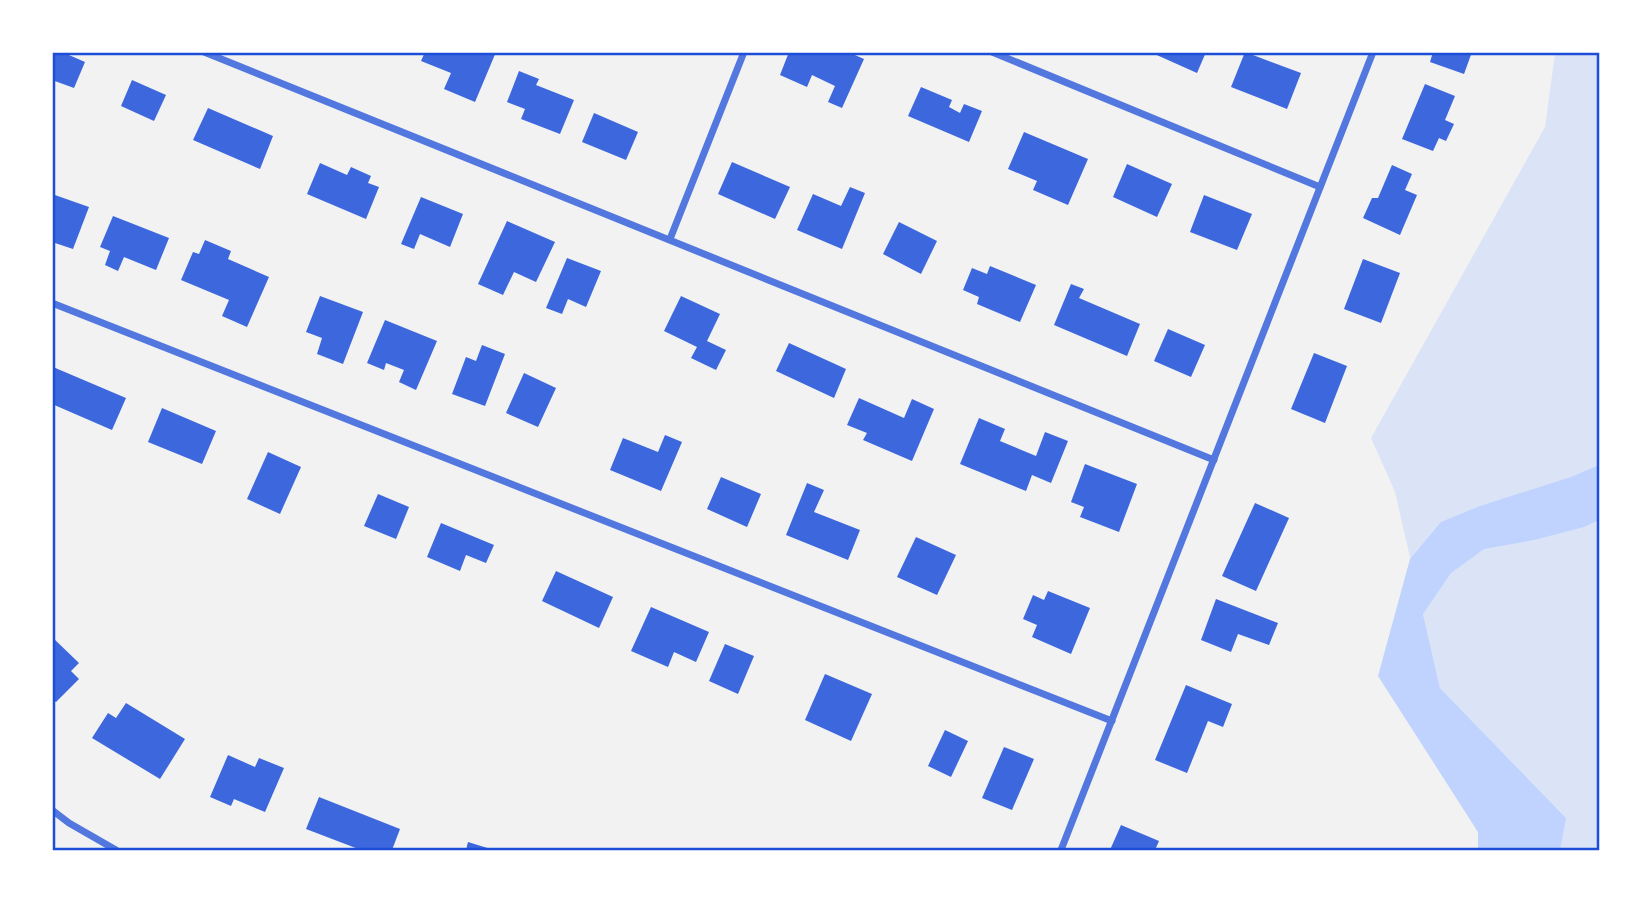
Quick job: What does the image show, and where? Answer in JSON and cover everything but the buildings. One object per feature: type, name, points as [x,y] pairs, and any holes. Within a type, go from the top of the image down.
[{"type":"street","points":[[204,52],[1214,460]]},
{"type":"street","points":[[670,239],[744,52]]},
{"type":"street","points":[[992,52],[1321,187]]},
{"type":"street","points":[[1061,850],[1373,52]]},
{"type":"street","points":[[52,303],[1112,720]]},
{"type":"street","points":[[52,810],[69,823],[117,850]]},
{"type":"shaded area","points":[[1555,53],[1599,53],[1599,850],[1560,850],[1565,817],[1440,688],[1395,492],[1371,438],[1545,127]]},
{"type":"water","points":[[1599,465],[1599,520],[1584,527],[1534,540],[1484,549],[1451,573],[1423,614],[1440,688],[1566,818],[1560,850],[1478,850],[1478,832],[1378,676],[1410,559],[1441,522]]}]
